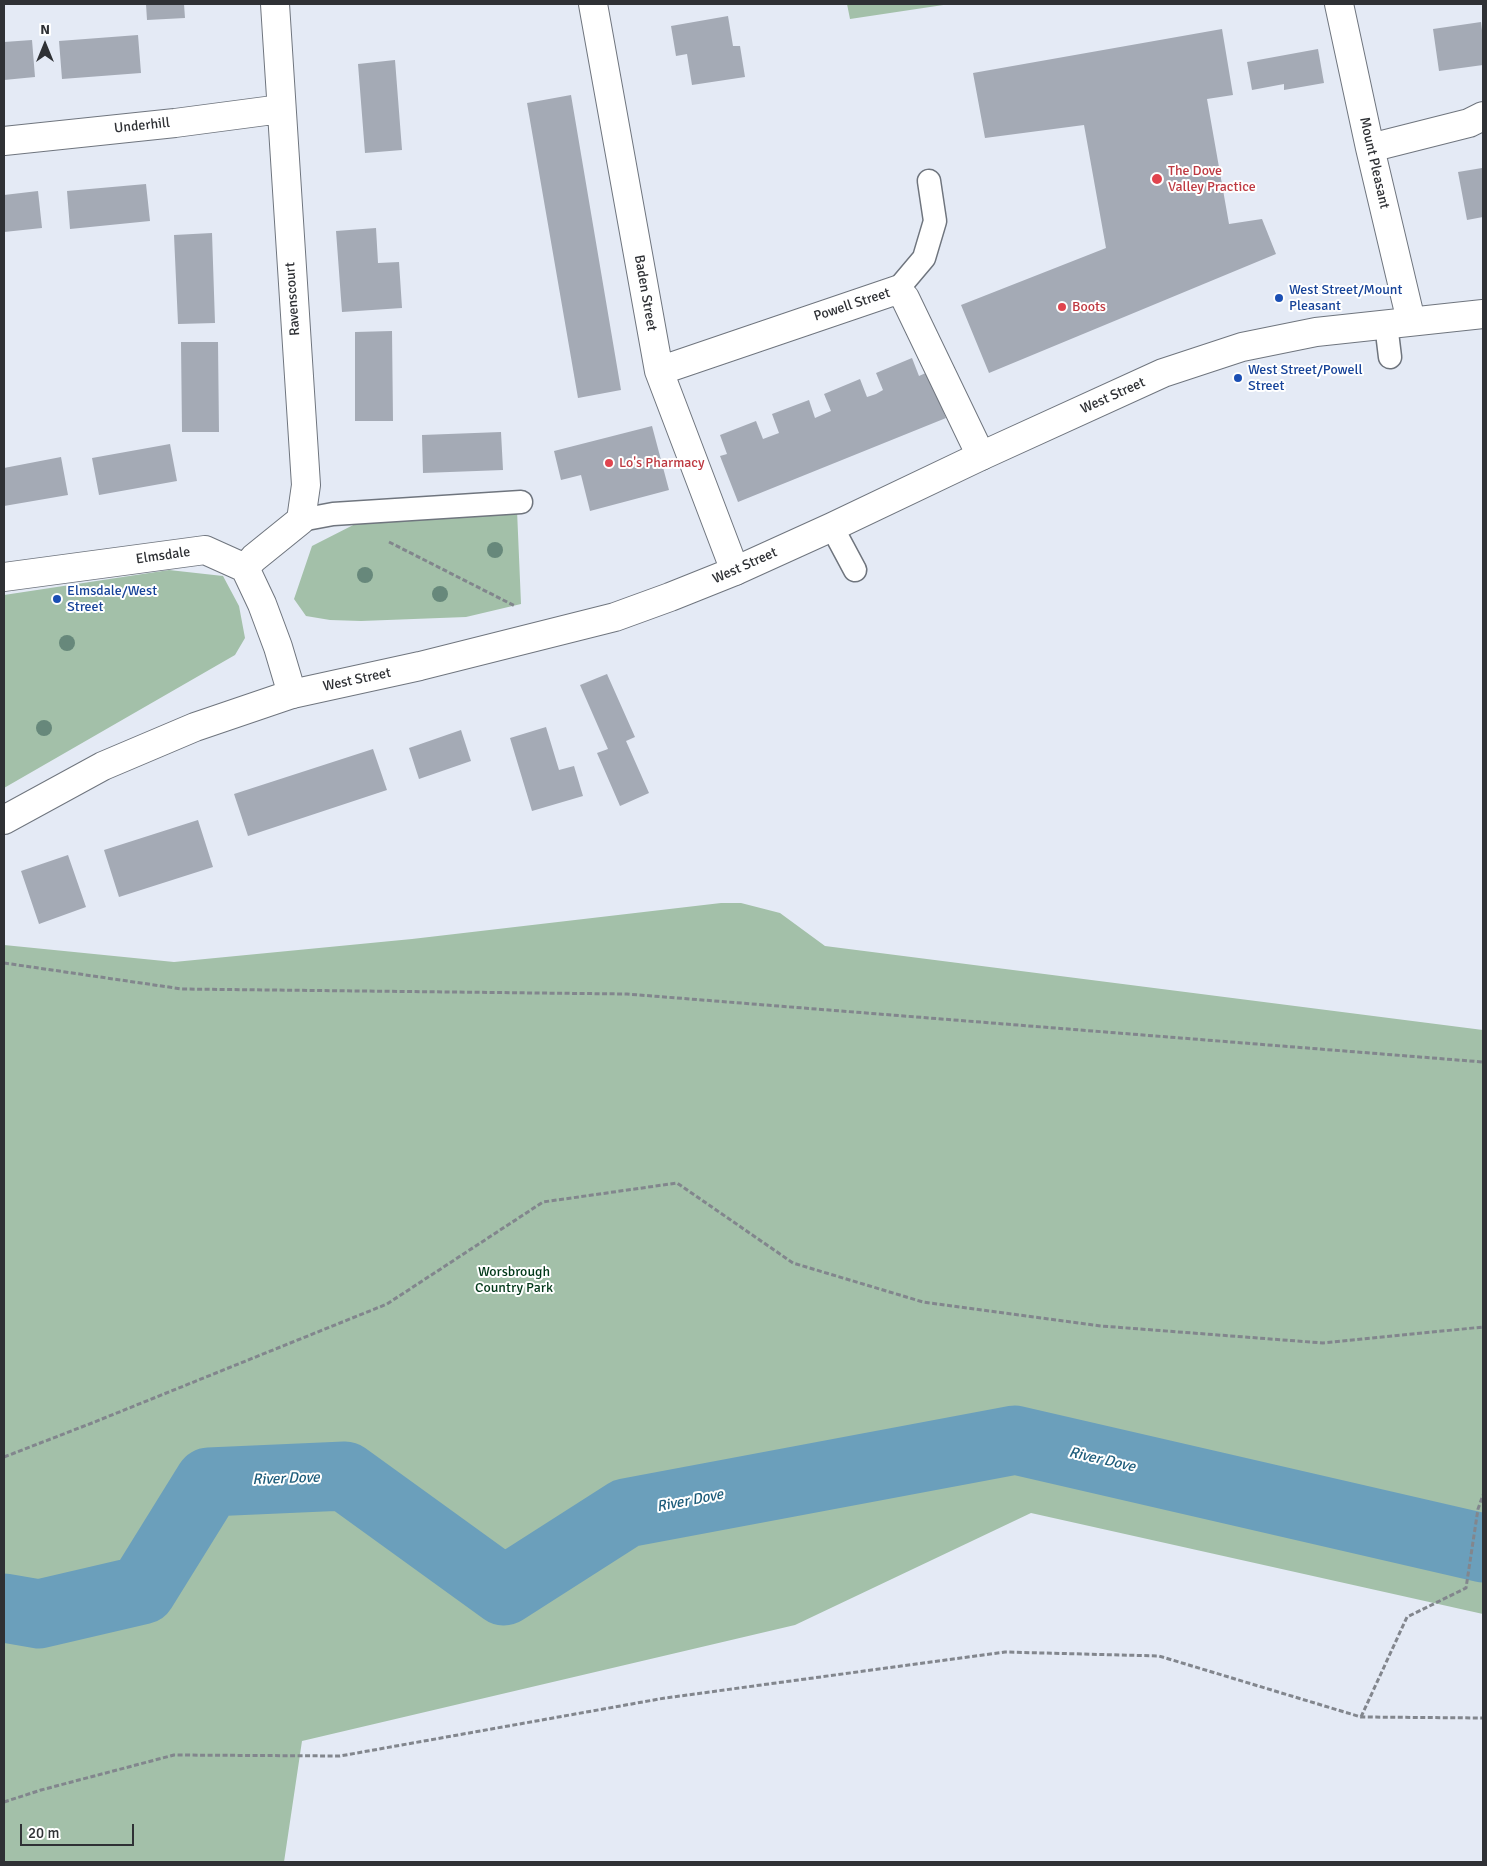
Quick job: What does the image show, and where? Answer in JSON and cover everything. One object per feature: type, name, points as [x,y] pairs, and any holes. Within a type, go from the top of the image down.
[{"type":"street","name":"Ravenscourt","points":[[275,4],[306,485],[301,520]]},
{"type":"street","name":"Baden Street","points":[[593,4],[659,371],[735,571]]},
{"type":"street","name":"Mount Pleasant","points":[[1339,4],[1370,148],[1398,323]]},
{"type":"street","name":"Underhill","points":[[4,141],[175,123],[281,109]]},
{"type":"street","points":[[1370,148],[1469,123],[1483,116]]},
{"type":"street","name":"Powell Street","points":[[659,371],[897,290],[905,298],[981,456]]},
{"type":"street","name":"West Street","points":[[4,820],[103,766],[194,727],[292,694],[420,666],[615,617],[670,598],[832,527],[981,456],[1163,373],[1242,347],[1316,332],[1483,314]]},
{"type":"street","points":[[292,694],[262,604],[246,568],[254,558],[301,520]]},
{"type":"street","name":"Elmsdale","points":[[4,577],[205,550],[246,568]]},
{"type":"lane","points":[[897,290],[924,258],[935,221],[929,181]]},
{"type":"lane","points":[[1390,357],[1398,323]]},
{"type":"lane","points":[[301,520],[333,514],[521,502]]},
{"type":"lane","points":[[832,527],[855,570]]},
{"type":"path","points":[[386,541],[528,613],[536,637]]},
{"type":"path","points":[[4,963],[182,989],[627,994],[1483,1062]]},
{"type":"path","points":[[4,1456],[92,1423],[387,1304],[543,1202],[677,1183],[793,1263],[923,1302],[1101,1326],[1323,1343],[1483,1327]]},
{"type":"path","points":[[1361,1717],[1407,1617],[1466,1588],[1478,1509],[1483,1496]]},
{"type":"path","points":[[4,1802],[174,1754],[340,1756],[665,1698],[1005,1652],[1159,1656],[1361,1717],[1483,1718]]},
{"type":"green space","points":[[847,4],[950,4],[850,19]]},
{"type":"green space","points":[[517,510],[521,604],[466,617],[361,621],[330,620],[306,616],[294,599],[312,546],[367,518]]},
{"type":"green space","points":[[169,570],[223,576],[239,606],[245,638],[235,655],[4,788],[4,595]]},
{"type":"green space","name":"Worsbrough Country Park","points":[[721,903],[741,903],[780,913],[825,946],[1483,1030],[1483,1614],[1031,1513],[795,1625],[302,1741],[284,1862],[4,1862],[4,945],[174,962],[412,939]]},
{"type":"building","points":[[146,4],[184,4],[185,18],[147,20]]},
{"type":"building","points":[[728,16],[733,46],[740,46],[745,77],[692,85],[687,54],[676,56],[671,26]]},
{"type":"building","points":[[1481,22],[1483,65],[1439,71],[1433,29]]},
{"type":"building","name":"The Dove Valley Practice","points":[[1222,29],[1233,95],[1207,99],[1229,224],[1262,219],[1276,254],[989,373],[961,305],[1106,248],[1084,125],[985,138],[973,73]]},
{"type":"building","points":[[138,35],[141,73],[62,79],[59,41]]},
{"type":"building","points":[[32,40],[35,77],[4,80],[4,42]]},
{"type":"building","points":[[1318,49],[1324,83],[1284,90],[1284,84],[1252,90],[1247,62]]},
{"type":"building","points":[[395,60],[402,150],[365,153],[358,64]]},
{"type":"building","points":[[571,95],[621,390],[578,398],[527,103]]},
{"type":"building","points":[[1482,168],[1483,217],[1467,220],[1458,172]]},
{"type":"building","points":[[146,184],[150,221],[70,229],[67,191]]},
{"type":"building","points":[[38,191],[42,228],[4,232],[4,195]]},
{"type":"building","points":[[376,228],[378,263],[399,262],[402,308],[342,312],[336,231]]},
{"type":"building","points":[[212,233],[215,323],[178,324],[174,235]]},
{"type":"building","points":[[392,331],[393,421],[355,421],[355,332]]},
{"type":"building","points":[[181,342],[218,342],[219,432],[182,432]]},
{"type":"building","points":[[912,358],[919,376],[928,372],[946,418],[738,502],[720,456],[727,454],[720,435],[756,421],[763,439],[779,433],[772,414],[809,400],[815,418],[831,411],[824,394],[860,379],[867,397],[876,394],[883,390],[876,373]]},
{"type":"building","name":"Lo's Pharmacy","points":[[652,426],[669,490],[590,511],[581,475],[561,480],[554,451]]},
{"type":"building","points":[[501,432],[503,470],[423,473],[422,435]]},
{"type":"building","points":[[170,444],[177,481],[99,495],[92,458]]},
{"type":"building","points":[[61,457],[68,495],[4,506],[4,468]]},
{"type":"building","points":[[607,674],[635,737],[626,741],[649,793],[620,806],[597,753],[608,749],[580,685]]},
{"type":"building","points":[[546,727],[559,770],[574,766],[583,796],[532,811],[510,738]]},
{"type":"building","points":[[461,730],[471,761],[419,779],[409,748]]},
{"type":"building","points":[[373,749],[387,790],[248,836],[234,794]]},
{"type":"building","points":[[198,820],[213,867],[119,897],[104,850]]},
{"type":"building","points":[[68,855],[86,907],[39,924],[21,871]]},
{"type":"waterway","name":"River Dove","points":[[4,1608],[39,1614],[142,1590],[209,1482],[345,1476],[504,1591],[626,1513],[1015,1440],[1483,1548]]},
{"type":"place","name":"The Dove Valley Practice","points":[[1157,179]]},
{"type":"place","name":"West Street/Mount Pleasant","points":[[1279,298]]},
{"type":"place","name":"Boots","points":[[1062,307]]},
{"type":"place","name":"West Street/Powell Street","points":[[1238,378]]},
{"type":"place","name":"Lo's Pharmacy","points":[[609,463]]},
{"type":"place","name":"Elmsdale/West Street","points":[[57,599]]}]
